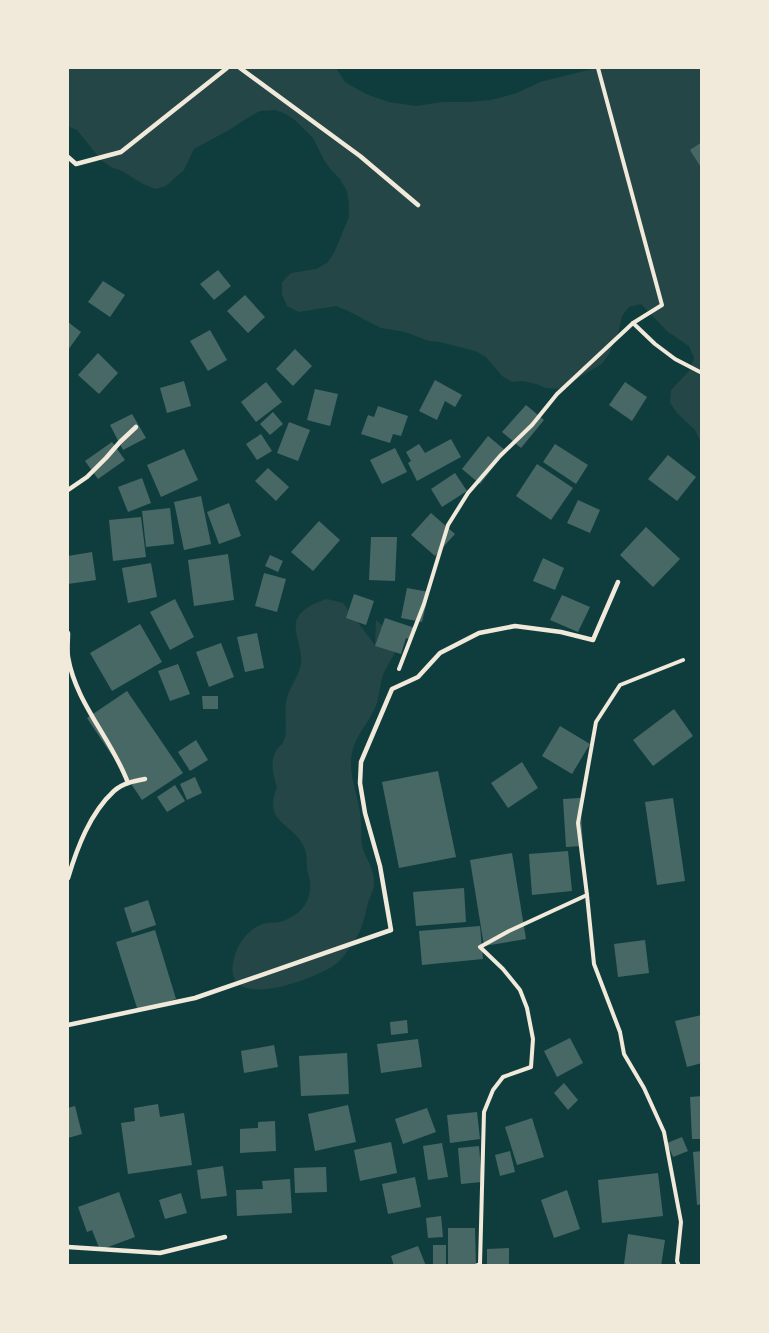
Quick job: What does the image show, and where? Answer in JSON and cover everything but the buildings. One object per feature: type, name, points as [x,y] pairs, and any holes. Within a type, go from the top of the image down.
[{"type":"lane","points":[[68,157],[76,164],[121,152],[228,68]]},
{"type":"lane","points":[[240,68],[360,156],[418,205]]},
{"type":"lane","points":[[68,490],[87,477],[136,426]]},
{"type":"lane","points":[[68,1025],[195,998],[392,930],[360,783],[361,762],[392,689],[418,677],[440,653],[479,633],[515,626],[561,632],[593,640],[618,582]]},
{"type":"lane","points":[[68,633],[68,656],[75,681],[128,783]]},
{"type":"lane","points":[[68,878],[76,853],[102,805],[115,790],[145,778]]},
{"type":"lane","points":[[68,1247],[160,1253],[225,1238]]},
{"type":"path","points":[[392,689],[424,604],[448,525],[468,493],[500,456],[532,425],[557,394],[633,323],[662,305],[598,68]]},
{"type":"path","points":[[633,323],[675,359],[702,373]]},
{"type":"path","points":[[679,1266],[676,1262],[681,1222],[664,1132],[644,1088],[624,1054],[620,1032],[594,964],[578,823],[596,722],[620,685],[683,660]]},
{"type":"path","points":[[475,1266],[480,1264],[483,1112],[493,1090],[503,1077],[531,1067],[533,1039],[520,990],[503,969],[480,947],[587,895]]},
{"type":"shaded area","points":[[68,68],[336,68],[345,82],[366,94],[389,102],[416,106],[442,102],[491,100],[517,93],[540,82],[596,68],[701,68],[701,443],[695,430],[670,403],[671,390],[690,370],[694,358],[689,346],[668,332],[641,304],[629,307],[622,316],[609,354],[602,364],[559,389],[546,388],[523,381],[512,382],[502,376],[486,357],[475,351],[429,341],[405,332],[381,328],[336,306],[299,312],[287,306],[282,294],[282,282],[291,273],[316,269],[327,263],[334,253],[349,217],[347,191],[324,160],[313,138],[286,114],[275,110],[260,111],[194,149],[184,170],[166,186],[155,189],[101,160],[77,130],[68,126]]},
{"type":"shaded area","points":[[327,599],[343,603],[375,645],[376,620],[385,628],[396,651],[383,675],[376,706],[356,741],[352,756],[351,770],[360,813],[362,844],[373,874],[374,887],[362,927],[336,964],[310,978],[291,984],[254,989],[241,986],[233,976],[234,958],[240,944],[258,926],[292,917],[308,899],[310,882],[304,847],[293,832],[276,816],[273,808],[277,787],[273,764],[274,755],[285,736],[287,698],[301,664],[296,629],[297,619],[306,608]]}]
